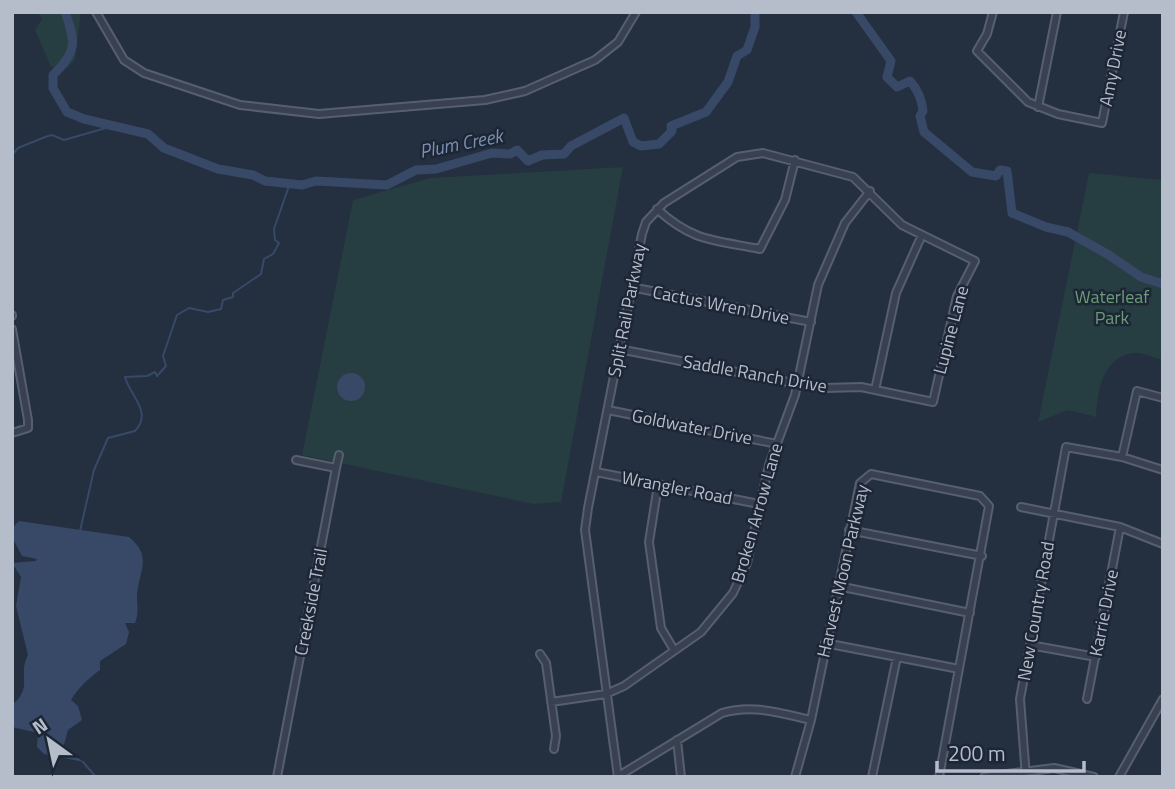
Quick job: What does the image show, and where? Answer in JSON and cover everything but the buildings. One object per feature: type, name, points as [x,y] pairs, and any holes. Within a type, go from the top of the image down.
[{"type":"street","points":[[96,12],[124,60],[144,73],[240,106],[319,114],[485,100],[525,91],[595,60],[618,42],[636,12]]},
{"type":"street","points":[[993,12],[987,34],[977,51],[1028,102],[1038,107],[1057,12]]},
{"type":"street","name":"Amy Drive","points":[[1038,107],[1102,123],[1124,12]]},
{"type":"street","name":"Split Rail Parkway","points":[[618,777],[585,530],[646,222],[657,209],[737,157],[764,153],[841,171],[853,177],[902,225],[921,237],[975,261]]},
{"type":"street","points":[[657,209],[678,229],[690,235],[760,249],[785,200],[795,159]]},
{"type":"street","name":"Broken Arrow Lane","points":[[551,702],[606,694],[624,686],[713,620],[733,593],[747,563],[759,504],[798,384],[825,266],[845,223],[870,191]]},
{"type":"street","points":[[875,390],[893,300],[921,237]]},
{"type":"street","name":"Lupine Lane","points":[[933,402],[957,296],[975,261]]},
{"type":"street","name":"Cactus Wren Drive","points":[[631,287],[811,322]]},
{"type":"street","points":[[12,329],[29,420],[28,428],[12,433]]},
{"type":"street","name":"Saddle Ranch Drive","points":[[620,349],[798,384],[875,390],[933,402]]},
{"type":"street","points":[[1163,398],[1137,391],[1122,457],[1163,470]]},
{"type":"street","name":"Goldwater Drive","points":[[608,410],[777,443]]},
{"type":"street","name":"New Country Road","points":[[1026,774],[1019,711],[1066,447],[1122,457]]},
{"type":"street","name":"Creekside Trail","points":[[277,777],[339,456]]},
{"type":"street","points":[[296,460],[336,468]]},
{"type":"street","name":"Wrangler Road","points":[[596,472],[759,504]]},
{"type":"street","name":"Harvest Moon Parkway","points":[[795,777],[811,720],[849,530],[863,478],[871,474],[987,499],[990,510],[939,777]]},
{"type":"street","points":[[659,485],[649,542],[661,628],[674,650]]},
{"type":"street","points":[[1020,507],[1120,527],[1163,544]]},
{"type":"street","name":"Karrie Drive","points":[[1087,699],[1120,527]]},
{"type":"street","points":[[849,530],[982,556]]},
{"type":"street","points":[[838,586],[970,613]]},
{"type":"street","points":[[825,643],[959,669]]},
{"type":"street","points":[[1030,645],[1096,657]]},
{"type":"street","points":[[540,654],[546,663],[554,749]]},
{"type":"street","points":[[872,777],[897,657]]},
{"type":"street","points":[[1119,777],[1163,699]]},
{"type":"street","points":[[618,777],[722,713],[759,708],[811,720]]},
{"type":"street","points":[[677,740],[681,777]]},
{"type":"street","points":[[984,777],[1063,769],[1094,777]]},
{"type":"green space","points":[[37,12],[81,12],[75,60],[67,68],[51,67],[35,30],[42,19]]},
{"type":"green space","points":[[623,167],[561,502],[533,504],[302,455],[353,200],[430,178]]},
{"type":"green space","name":"Waterleaf Park","points":[[1089,173],[1163,180],[1163,360],[1139,353],[1125,355],[1109,367],[1104,376],[1096,417],[1068,410],[1038,422]]},
{"type":"water","points":[[351,373],[361,377],[365,387],[361,397],[351,401],[341,397],[337,387],[341,377]]},
{"type":"water","points":[[19,521],[129,537],[141,551],[143,558],[137,595],[137,616],[135,623],[125,623],[129,632],[126,644],[100,661],[100,670],[71,700],[78,706],[82,720],[68,730],[63,748],[84,762],[44,754],[37,747],[38,733],[12,727],[12,705],[19,699],[24,687],[24,669],[28,655],[16,606],[21,577],[12,563],[37,559],[22,556],[12,537],[12,528]]},
{"type":"waterway","name":"Plum Creek","points":[[65,12],[72,46],[67,60],[53,75],[53,88],[67,112],[84,119],[148,134],[164,148],[218,169],[253,175],[265,181],[302,185],[316,181],[387,185],[416,170],[436,169],[492,153],[510,154],[517,150],[528,161],[542,155],[564,154],[571,146],[624,118],[633,142],[641,146],[659,144],[672,131],[671,126],[706,112],[728,82],[737,56],[747,50],[755,27],[755,12]]},
{"type":"waterway","name":"Plum Creek","points":[[856,12],[891,61],[887,77],[897,87],[910,81],[921,99],[923,111],[920,116],[924,132],[972,172],[996,176],[1000,170],[1007,171],[1012,213],[1046,227],[1068,232],[1141,277],[1163,284]]},
{"type":"waterway","points":[[12,155],[18,148],[45,137],[52,135],[64,140],[113,126]]},
{"type":"waterway","points":[[80,531],[94,470],[108,438],[135,431],[140,424],[142,417],[139,404],[125,377],[147,376],[155,372],[157,376],[166,366],[163,356],[177,315],[189,308],[208,312],[221,309],[223,300],[233,297],[233,293],[261,274],[264,259],[273,254],[279,243],[275,240],[274,229],[290,183]]},
{"type":"waterway","points":[[83,762],[96,777]]}]
